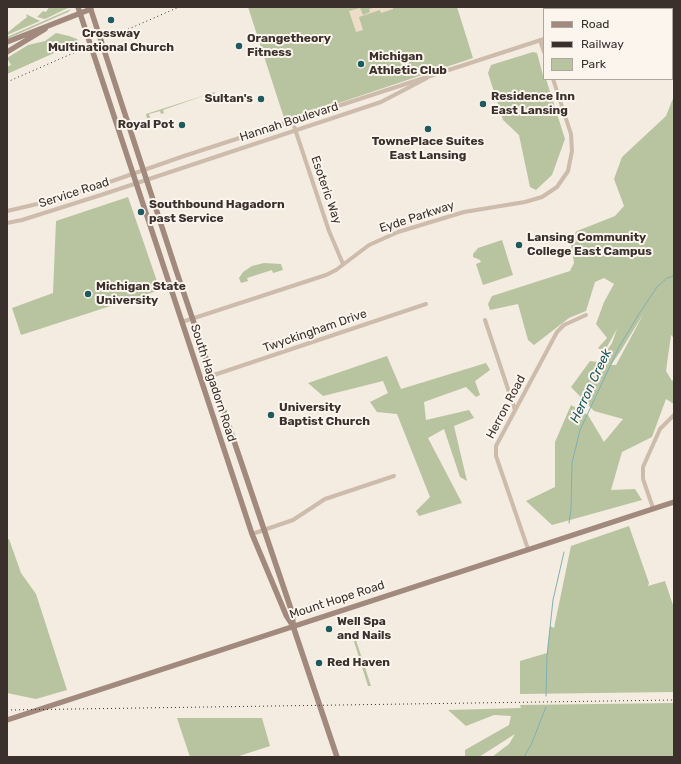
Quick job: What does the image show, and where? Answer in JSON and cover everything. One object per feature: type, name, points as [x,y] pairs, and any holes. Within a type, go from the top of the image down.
[{"type":"street","points":[[7,52],[49,26],[79,10],[91,8]]},
{"type":"street","name":"South Hagadorn Road","points":[[91,8],[192,319],[292,612],[294,626],[338,757]]},
{"type":"street","name":"South Hagadorn Road","points":[[79,10],[252,534],[286,615],[294,626]]},
{"type":"street","points":[[7,42],[49,26]]},
{"type":"street","name":"Hannah Boulevard","points":[[7,211],[46,202],[542,39]]},
{"type":"street","name":"Hannah Boulevard","points":[[147,179],[381,102],[434,74]]},
{"type":"street","name":"Eyde Parkway","points":[[182,322],[326,275],[336,270],[369,245],[398,232],[464,212],[525,202],[542,197],[557,187],[568,171],[572,144],[553,80]]},
{"type":"street","name":"Esoteric Way","points":[[292,120],[329,231],[343,264]]},
{"type":"street","name":"Service Road","points":[[7,223],[22,220],[147,179]]},
{"type":"street","points":[[164,269],[169,272],[176,270]]},
{"type":"street","name":"Twyckingham Drive","points":[[211,376],[426,304]]},
{"type":"street","name":"Herron Road","points":[[528,549],[495,451],[496,443],[557,332],[564,325],[586,315]]},
{"type":"street","points":[[485,320],[515,410]]},
{"type":"street","points":[[194,360],[198,357],[205,357]]},
{"type":"street","points":[[653,508],[643,479],[643,467],[660,429],[674,416]]},
{"type":"street","points":[[223,448],[228,450],[235,446]]},
{"type":"street","points":[[252,534],[293,520],[325,499],[394,476]]},
{"type":"street","name":"Mount Hope Road","points":[[7,720],[674,502]]},
{"type":"green space","points":[[49,7],[70,7],[45,19],[37,17],[43,11],[46,12]]},
{"type":"green space","name":"Michigan Athletic Club","points":[[248,7],[457,7],[473,58],[285,121]]},
{"type":"green space","points":[[71,9],[68,12],[7,39],[7,37]]},
{"type":"green space","points":[[26,14],[40,21],[7,35],[7,33],[27,17]]},
{"type":"green space","points":[[56,33],[77,39],[79,42],[7,74],[7,67],[11,65],[7,58],[28,45],[45,41]]},
{"type":"green space","points":[[533,52],[537,53],[543,80],[546,80],[565,139],[552,175],[536,190],[530,187],[519,135],[503,120],[488,73],[491,65]]},
{"type":"green space","points":[[215,92],[213,97],[205,99],[203,96],[163,110],[164,113],[161,114],[160,111],[149,114],[150,118],[147,119],[146,114]]},
{"type":"green space","points":[[674,96],[674,338],[671,335],[666,371],[672,381],[674,379],[674,404],[666,399],[652,437],[622,452],[611,490],[635,489],[642,500],[552,525],[526,501],[555,487],[555,442],[571,405],[588,415],[604,442],[623,419],[594,411],[571,387],[590,361],[599,362],[612,343],[617,329],[604,352],[598,348],[607,338],[596,324],[604,302],[614,284],[604,278],[595,282],[586,311],[569,318],[534,345],[528,340],[518,304],[490,310],[488,304],[492,296],[570,271],[574,263],[570,239],[577,231],[615,216],[624,206],[614,179],[622,157],[666,116]],"holes":[[[644,313],[616,365],[611,365]]]},
{"type":"green space","points":[[128,197],[160,290],[21,335],[12,308],[53,293],[56,221]]},
{"type":"green space","points":[[502,240],[513,275],[483,285],[476,264],[481,262],[473,257],[473,254],[478,248]]},
{"type":"green space","points":[[264,263],[281,264],[283,270],[273,273],[272,270],[247,278],[248,281],[241,283],[239,278],[243,272],[252,266]]},
{"type":"green space","points":[[387,356],[401,389],[486,363],[490,370],[475,381],[480,395],[476,397],[466,387],[424,402],[426,420],[469,410],[474,418],[454,426],[467,481],[460,477],[444,429],[428,438],[462,503],[419,516],[416,511],[430,497],[397,414],[377,412],[370,402],[388,393],[383,381],[323,396],[308,383]]},
{"type":"green space","points":[[629,526],[649,583],[648,586],[665,581],[674,608],[674,692],[520,694],[520,661],[547,653],[550,626],[554,628],[571,546]]},
{"type":"green space","points":[[9,539],[21,573],[36,594],[67,690],[36,699],[7,693],[7,540]]},
{"type":"green space","points":[[354,634],[371,686],[368,686],[352,635]]},
{"type":"green space","points":[[674,703],[674,757],[492,757],[509,744],[515,734],[479,757],[465,757],[465,750],[509,725],[511,716],[494,715],[466,726],[448,710],[521,708],[520,705]]},
{"type":"green space","points":[[177,718],[262,718],[270,746],[236,757],[190,757]]},
{"type":"shaded area","points":[[376,7],[393,7],[393,9],[381,13],[380,10],[359,17],[363,30],[356,32],[349,11],[360,8],[363,15],[370,12],[369,9]]},
{"type":"waterway","name":"Herron Creek","points":[[569,523],[571,509],[572,463],[580,430],[619,347],[639,314],[657,287],[667,278],[674,276]]},
{"type":"waterway","name":"Herron Creek","points":[[546,696],[547,656],[553,600],[564,552]]},
{"type":"waterway","name":"Herron Creek","points":[[524,757],[531,745],[546,707]]},
{"type":"railway","points":[[7,82],[179,7]]},
{"type":"railway","points":[[7,710],[674,700]]},
{"type":"place","name":"Crossway Multinational Church","points":[[111,20]]},
{"type":"place","name":"Orangetheory Fitness","points":[[239,46]]},
{"type":"place","name":"Michigan Athletic Club","points":[[361,64]]},
{"type":"place","name":"Sultan's","points":[[261,99]]},
{"type":"place","name":"Residence Inn East Lansing","points":[[483,104]]},
{"type":"place","name":"Royal Pot","points":[[182,125]]},
{"type":"place","name":"TownePlace Suites East Lansing","points":[[428,129]]},
{"type":"place","name":"Southbound Hagadorn past Service","points":[[141,212]]},
{"type":"place","name":"Lansing Community College East Campus","points":[[519,245]]},
{"type":"place","name":"Michigan State University","points":[[88,294]]},
{"type":"place","name":"University Baptist Church","points":[[271,415]]},
{"type":"place","name":"Well Spa and Nails","points":[[329,629]]},
{"type":"place","name":"Red Haven","points":[[319,663]]}]
